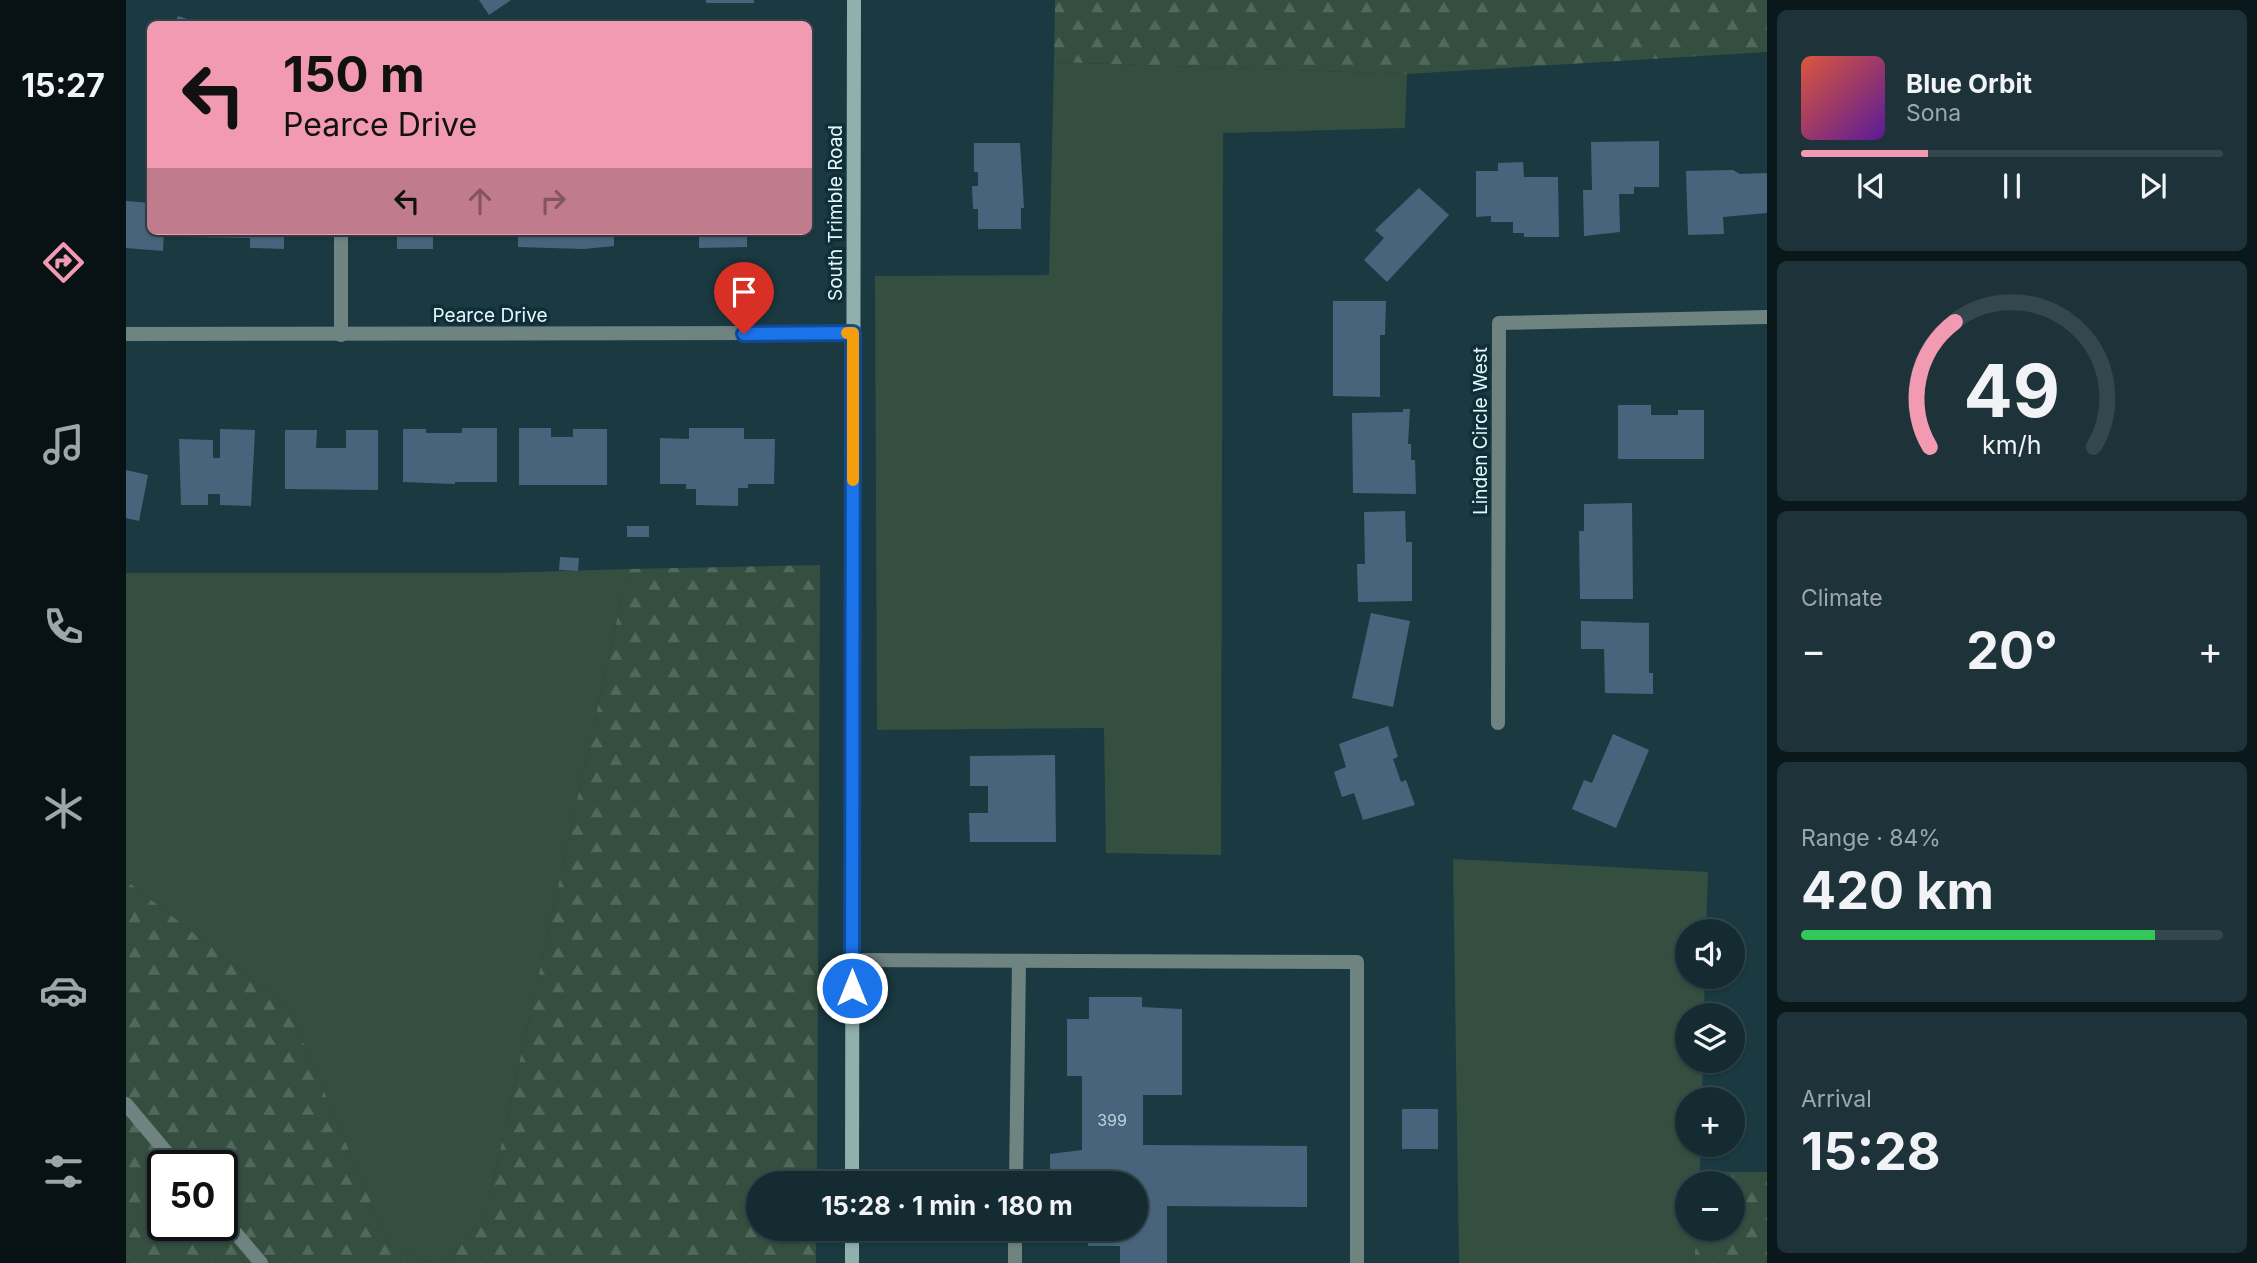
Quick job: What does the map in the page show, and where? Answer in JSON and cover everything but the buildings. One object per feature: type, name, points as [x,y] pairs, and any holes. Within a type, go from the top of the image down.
[{"type":"main road","name":"South Trimble Road","points":[[852,1171],[854,0]]},
{"type":"main road","points":[[852,1241],[852,1263]]},
{"type":"street","points":[[341,235],[341,335]]},
{"type":"street","name":"Linden Circle West","points":[[1498,723],[1499,323],[1767,317]]},
{"type":"street","name":"Pearce Drive","points":[[126,334],[853,333]]},
{"type":"street","points":[[852,960],[1357,962],[1357,1263]]},
{"type":"street","points":[[1016,1171],[1019,961]]},
{"type":"street","points":[[126,1104],[165,1150]]},
{"type":"street","points":[[238,1236],[261,1263]]},
{"type":"street","points":[[1015,1241],[1015,1263]]},
{"type":"green space","points":[[1055,0],[1767,0],[1767,52],[1407,74],[1054,62]]},
{"type":"green space","points":[[1054,62],[1407,74],[1405,128],[1223,133],[1221,855],[1106,853],[1104,728],[877,730],[875,276],[1049,275]]},
{"type":"green space","points":[[820,565],[817,1171],[746,1171],[746,1241],[816,1241],[816,1263],[446,1263],[486,1214],[628,569]]},
{"type":"green space","points":[[628,569],[486,1214],[446,1263],[431,1263],[389,1245],[289,1008],[126,880],[126,573],[504,573]]},
{"type":"green space","points":[[1453,859],[1708,872],[1706,919],[1675,919],[1675,989],[1705,989],[1704,1003],[1675,1003],[1675,1073],[1703,1073],[1702,1087],[1675,1087],[1675,1157],[1700,1157],[1700,1171],[1675,1171],[1675,1241],[1696,1241],[1694,1263],[1459,1263]]},
{"type":"green space","points":[[126,880],[289,1008],[389,1245],[431,1263],[126,1263]]},
{"type":"green space","points":[[1745,1172],[1767,1172],[1767,1263],[1694,1263],[1696,1241],[1745,1241]]},
{"type":"slow traffic","points":[[847,333],[853,333],[853,480]]},
{"type":"route","points":[[744,334],[853,333],[852,988]]}]
